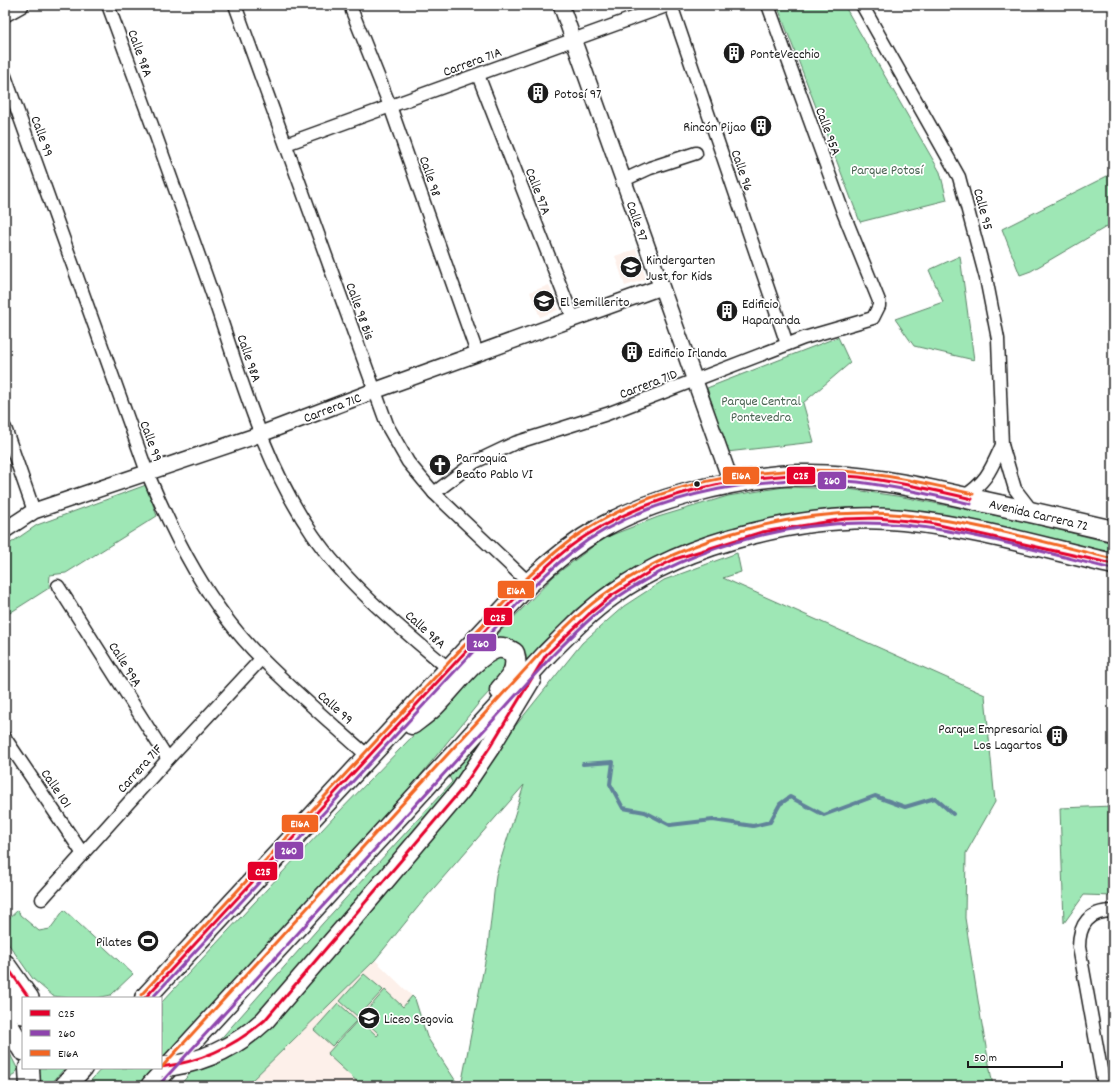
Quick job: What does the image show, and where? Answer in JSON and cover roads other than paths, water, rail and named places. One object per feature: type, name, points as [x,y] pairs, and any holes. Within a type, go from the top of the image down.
[{"type":"highway","name":"Avenida Carrera 72","points":[[146,997],[529,583],[587,535],[638,509],[663,500],[731,482],[802,475],[841,476],[885,481],[1113,531]]},
{"type":"highway","points":[[151,1086],[546,655],[589,614],[631,582],[675,559],[762,532],[815,522],[845,519],[877,518],[930,523],[1113,564]]},
{"type":"highway","points":[[369,757],[432,708],[486,653],[495,648],[503,647],[509,650],[514,653],[516,659],[514,672],[487,703],[450,759]]},
{"type":"highway","points":[[5,1020],[22,1048]]},
{"type":"highway","points":[[29,1069],[30,1086]]},
{"type":"highway","points":[[65,1086],[81,1069]]},
{"type":"main road","points":[[162,1067],[184,1064],[207,1058],[253,1031],[265,1020],[461,790],[490,747],[546,655]]},
{"type":"main road","points":[[5,964],[29,997]]},
{"type":"main road","points":[[5,993],[22,1013]]},
{"type":"street","points":[[5,14],[21,5]]},
{"type":"street","name":"Calle 98A","points":[[108,5],[174,183],[261,434],[291,500],[319,542],[343,572],[449,669]]},
{"type":"street","name":"Calle 98 Bis","points":[[235,5],[388,427],[408,462],[434,493],[529,583]]},
{"type":"street","name":"Calle 97","points":[[561,5],[731,482]]},
{"type":"street","name":"Carrera 71A","points":[[286,144],[670,5]]},
{"type":"street","name":"Calle 96","points":[[670,5],[787,344]]},
{"type":"street","name":"Calle 95A","points":[[768,5],[843,212],[878,301],[877,311]]},
{"type":"street","name":"Calle 95","points":[[862,5],[959,177],[969,207],[986,278],[998,338],[1002,445],[1015,489],[1034,513]]},
{"type":"street","name":"Calle 98","points":[[352,11],[390,106],[477,353]]},
{"type":"street","name":"Calle 97A","points":[[478,74],[573,318]]},
{"type":"street","name":"Calle 99","points":[[5,76],[147,472],[163,511],[201,582],[226,618],[261,659],[369,757]]},
{"type":"street","points":[[624,180],[650,168],[696,153]]},
{"type":"street","name":"Carrera 71C","points":[[5,530],[34,511],[261,434],[477,353],[661,287]]},
{"type":"street","name":"Carrera 71D","points":[[434,493],[475,462],[515,443],[607,414],[804,338],[870,319],[877,311]]},
{"type":"street","points":[[5,428],[34,511]]},
{"type":"street","name":"Calle 95","points":[[963,497],[977,489],[984,482],[1002,445]]},
{"type":"street","name":"Calle 99A","points":[[58,586],[168,759]]},
{"type":"street","name":"Carrera 71F","points":[[42,899],[168,759],[261,659]]},
{"type":"street","name":"Calle 101","points":[[5,738],[83,854]]},
{"type":"street","points":[[1104,1086],[1079,947],[1079,935],[1085,922],[1089,918],[1101,911],[1113,911]]},
{"type":"waterway","points":[[583,764],[613,762],[610,784],[623,808],[645,812],[670,825],[713,820],[753,826],[770,822],[780,804],[790,797],[824,815],[875,796],[905,807],[935,798],[953,814]]},
{"type":"place","name":"PonteVecchio","points":[[734,53]]},
{"type":"place","name":"Potosí 97","points":[[538,93]]},
{"type":"place","name":"Rincón Pijao","points":[[761,126]]},
{"type":"place","name":"Kindergarten Just for Kids","points":[[631,267]]},
{"type":"place","name":"El Semillerito","points":[[544,301]]},
{"type":"place","name":"Edificio Haparanda","points":[[727,311]]},
{"type":"place","name":"Edificio Irlanda","points":[[632,352]]},
{"type":"place","name":"Parroquia Beato Pablo VI","points":[[440,465]]},
{"type":"place","name":"Parque Empresarial Los Lagartos","points":[[1057,736]]},
{"type":"place","name":"Pilates","points":[[148,941]]},
{"type":"place","name":"Liceo Segovia","points":[[369,1018]]},
{"type":"park label","name":"Parque Potosí","points":[[887,169]]},
{"type":"park label","name":"Parque Central Pontevedra","points":[[761,408]]}]
